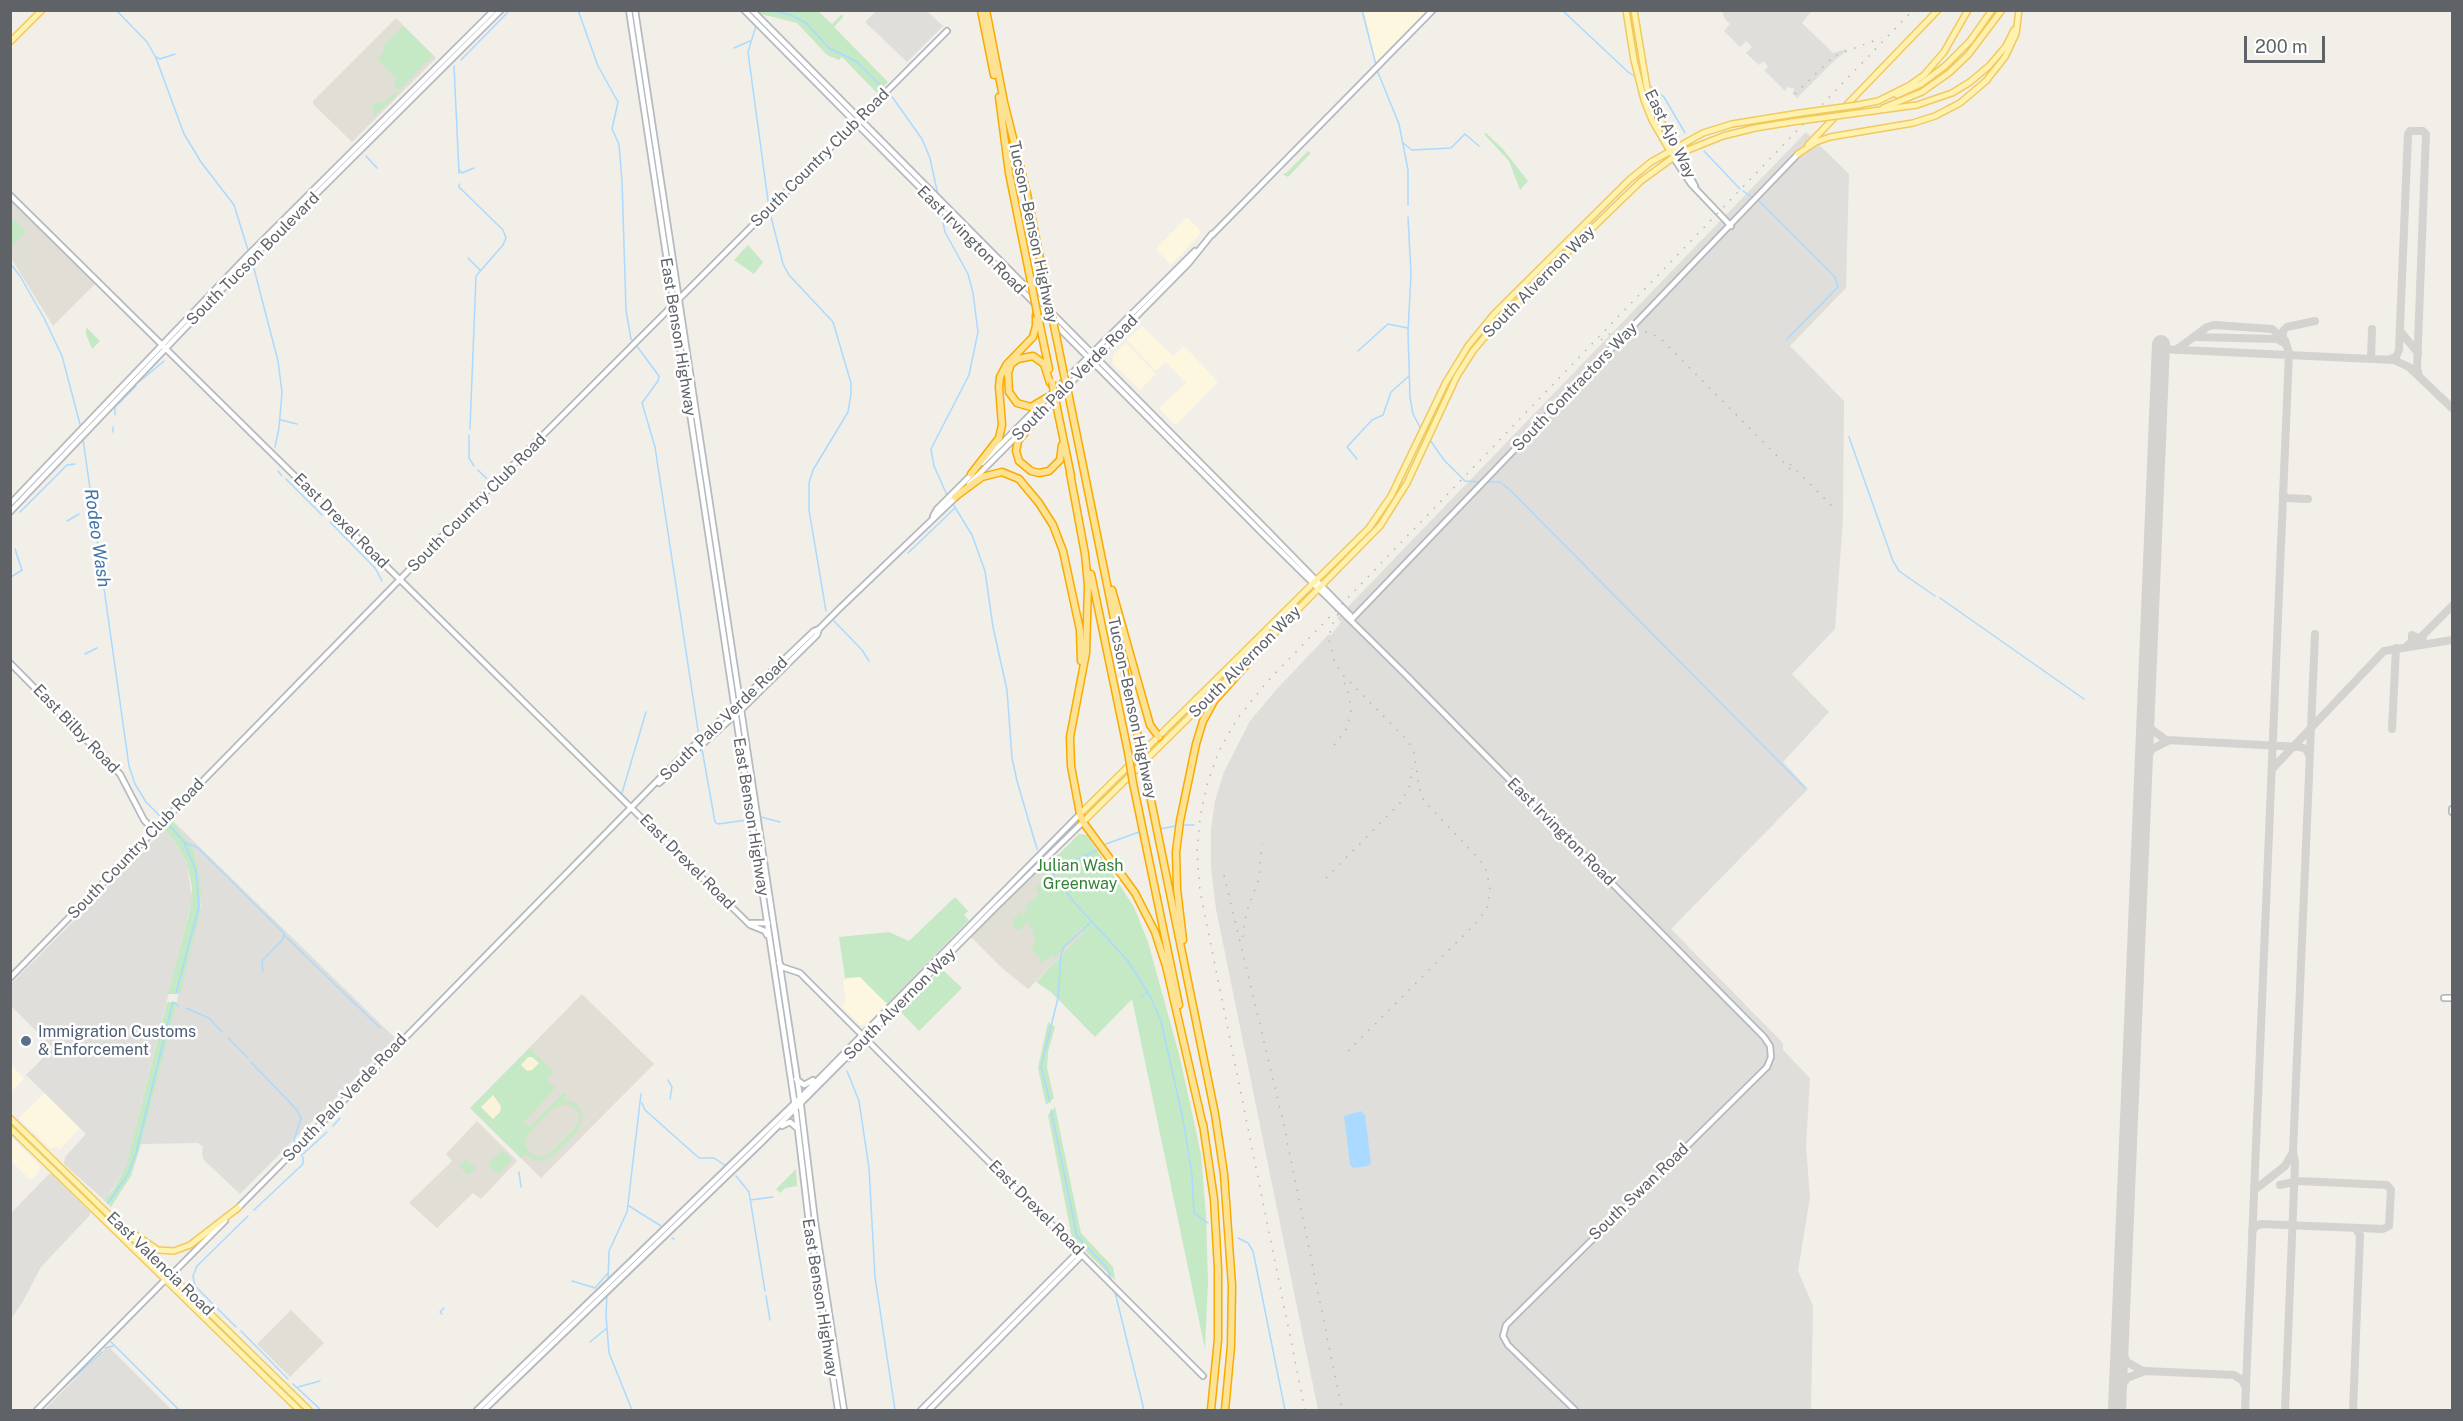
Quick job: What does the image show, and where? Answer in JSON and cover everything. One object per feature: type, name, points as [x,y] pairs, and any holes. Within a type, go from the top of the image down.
[{"type":"highway","name":"Tucson–Benson Highway","points":[[986,10],[1004,102],[1027,194],[1215,1114],[1228,1205],[1232,1305],[1225,1410]]},
{"type":"highway","name":"Tucson–Benson Highway","points":[[981,11],[1000,101],[1009,173],[1037,316],[1203,1125],[1217,1239],[1218,1318],[1211,1410]]},
{"type":"highway","points":[[971,474],[999,438],[1002,424],[1000,377],[1005,366],[1033,337],[1037,316]]},
{"type":"highway","points":[[1048,397],[1033,406],[1019,404],[1009,392],[1008,373],[1018,359],[1026,356],[1035,357],[1044,364],[1051,382]]},
{"type":"highway","points":[[1042,412],[1020,437],[1016,447],[1019,462],[1031,471],[1039,473],[1049,471],[1060,460],[1062,447],[1059,418]]},
{"type":"highway","points":[[954,495],[982,477],[1002,472],[1019,479],[1045,511],[1061,545],[1078,619],[1081,648],[1079,684]]},
{"type":"highway","points":[[1070,473],[1085,554],[1088,585],[1088,636],[1070,742],[1072,772],[1080,814],[1083,822],[1135,893],[1155,932],[1203,1125]]},
{"type":"highway","points":[[1102,559],[1150,725],[1159,737]]},
{"type":"highway","points":[[1189,988],[1177,889],[1176,852],[1196,744],[1203,721],[1214,701],[1271,637]]},
{"type":"main road","points":[[10,42],[42,10]]},
{"type":"main road","name":"South Tucson Boulevard","points":[[10,504],[250,253],[494,10]]},
{"type":"main road","name":"South Tucson Boulevard","points":[[10,512],[81,439],[163,346],[501,10]]},
{"type":"main road","name":"East Benson Highway","points":[[629,10],[722,607],[740,707],[770,923],[770,939],[798,1101]]},
{"type":"main road","name":"East Benson Highway","points":[[635,10],[722,607],[735,715],[770,923],[779,962],[786,1027],[844,1410]]},
{"type":"main road","name":"East Irvington Road","points":[[744,10],[756,18],[936,204],[1090,355]]},
{"type":"main road","name":"South Palo Verde Road","points":[[954,495],[971,474],[1433,10]]},
{"type":"main road","name":"East Ajo Way","points":[[1626,10],[1636,73],[1652,120],[1695,186],[1731,226]]},
{"type":"main road","name":"East Ajo Way","points":[[1634,10],[1647,88],[1672,149]]},
{"type":"main road","points":[[1798,154],[1938,10]]},
{"type":"main road","name":"South Alvernon Way","points":[[477,1410],[864,1037],[1271,637],[1383,510],[1456,364],[1485,324],[1629,180],[1672,149],[1703,133],[1732,124],[1878,101],[1910,85],[1931,68],[1944,52],[1968,10]]},
{"type":"main road","points":[[1878,101],[1914,88],[1945,66],[1970,41],[1992,10]]},
{"type":"main road","points":[[1866,112],[1901,102],[1932,86],[1968,54],[2002,10]]},
{"type":"main road","points":[[1798,154],[1830,136],[1913,123],[1940,114],[1960,103],[1986,81],[2005,57],[2016,34],[2018,10]]},
{"type":"main road","name":"South Alvernon Way","points":[[484,1410],[796,1109],[798,1101],[842,1055],[864,1037],[1080,814],[1318,585],[1367,541],[1385,519],[1404,489],[1462,368],[1487,333],[1632,189],[1676,156],[1723,136],[1792,122],[1932,101],[1970,82],[1989,66],[2006,46],[2015,25],[2018,10]]},
{"type":"main road","name":"East Irvington Road","points":[[753,11],[758,25],[931,190],[1094,360],[1764,1037],[1770,1046]]},
{"type":"main road","name":"South Country Club Road","points":[[10,978],[400,579],[947,31]]},
{"type":"main road","name":"South Contractors Way","points":[[1351,620],[1798,154]]},
{"type":"main road","name":"East Drexel Road","points":[[10,195],[748,922],[765,931],[770,939]]},
{"type":"main road","name":"South Palo Verde Road","points":[[655,786],[667,778],[735,715],[756,689],[814,631],[819,629],[954,495],[1042,412],[1158,294],[1212,234]]},
{"type":"main road","points":[[1158,294],[1175,271]]},
{"type":"main road","name":"East Irvington Road","points":[[1318,585],[1346,611],[1351,620]]},
{"type":"main road","points":[[1346,611],[1354,613],[1362,609]]},
{"type":"main road","name":"South Palo Verde Road","points":[[37,1410],[667,772],[734,708],[740,707],[817,635],[819,629]]},
{"type":"main road","name":"East Bilby Road","points":[[10,663],[120,773],[141,814],[154,831]]},
{"type":"main road","points":[[736,683],[743,693],[747,694],[756,689]]},
{"type":"main road","points":[[721,728],[733,727],[739,740]]},
{"type":"main road","points":[[748,922],[770,923]]},
{"type":"main road","name":"East Drexel Road","points":[[779,962],[782,967],[800,973],[1203,1376]]},
{"type":"main road","points":[[781,975],[790,969]]},
{"type":"main road","points":[[2444,998],[2452,998]]},
{"type":"main road","name":"South Swan Road","points":[[1575,1410],[1508,1345],[1503,1336],[1504,1328],[1511,1318],[1767,1066],[1771,1057],[1770,1046]]},
{"type":"main road","points":[[796,1079],[808,1085],[842,1055]]},
{"type":"main road","name":"East Benson Highway","points":[[796,1109],[808,1215],[838,1410]]},
{"type":"main road","name":"East Valencia Road","points":[[10,1118],[309,1410]]},
{"type":"main road","points":[[759,1145],[787,1123],[794,1124],[798,1131]]},
{"type":"main road","name":"East Valencia Road","points":[[10,1128],[299,1410]]},
{"type":"main road","points":[[50,1166],[55,1161]]},
{"type":"main road","points":[[112,1217],[147,1245],[158,1250],[174,1251],[190,1245],[238,1208]]},
{"type":"main road","points":[[921,1410],[1081,1253]]},
{"type":"main road","points":[[929,1410],[1081,1253]]},
{"type":"shaded area","points":[[1364,10],[1426,10],[1426,11],[1376,62]]},
{"type":"shaded area","points":[[876,11],[927,11],[943,26],[907,62],[865,22]]},
{"type":"shaded area","points":[[1722,11],[1815,11],[1811,12],[1802,23],[1833,53],[1846,49],[1847,51],[1797,98],[1792,93],[1795,89],[1787,87],[1785,91],[1764,70],[1768,67],[1764,61],[1759,65],[1746,53],[1752,47],[1746,41],[1740,47],[1724,31],[1730,24]]},
{"type":"shaded area","points":[[396,18],[436,58],[352,142],[313,104],[313,101]]},
{"type":"shaded area","points":[[1806,132],[1849,174],[1846,288],[1790,346],[1844,401],[1843,519],[1835,629],[1792,674],[1829,712],[1783,762],[1808,789],[1671,929],[1783,1043],[1783,1050],[1810,1078],[1806,1146],[1810,1197],[1798,1271],[1813,1306],[1811,1410],[1318,1410],[1216,909],[1211,867],[1211,829],[1215,801],[1224,772],[1250,721],[1275,691],[1328,635],[1331,635],[1341,622],[1337,618]]},
{"type":"shaded area","points":[[11,197],[96,283],[53,326],[11,258]]},
{"type":"shaded area","points":[[1187,217],[1199,229],[1200,234],[1171,265],[1156,249]]},
{"type":"shaded area","points":[[1142,326],[1173,356],[1183,347],[1187,349],[1218,382],[1178,423],[1174,424],[1159,408],[1186,383],[1166,362],[1156,371],[1127,340]]},
{"type":"shaded area","points":[[1126,343],[1156,374],[1140,390],[1113,364],[1113,355]]},
{"type":"shaded area","points":[[172,820],[395,1038],[240,1194],[204,1160],[203,1147],[198,1143],[141,1144],[201,905],[198,867],[193,849]]},
{"type":"shaded area","points":[[165,829],[187,863],[192,899],[126,1166],[104,1200],[64,1164],[65,1157],[86,1134],[26,1075],[53,1048],[11,1006],[10,985]]},
{"type":"shaded area","points":[[1039,867],[1085,932],[1028,989],[1002,968],[971,937]]},
{"type":"shaded area","points":[[860,977],[887,1004],[867,1024],[860,1025],[842,1007],[846,1000],[843,980]]},
{"type":"shaded area","points":[[582,994],[654,1064],[541,1178],[470,1108]]},
{"type":"shaded area","points":[[11,1065],[24,1078],[10,1092]]},
{"type":"shaded area","points":[[45,1093],[80,1128],[60,1149],[55,1147],[51,1149],[19,1118]]},
{"type":"shaded area","points":[[477,1121],[517,1161],[481,1199],[473,1193],[437,1228],[409,1203],[452,1161],[446,1154]]},
{"type":"shaded area","points":[[11,1137],[39,1165],[40,1171],[31,1180],[11,1161]]},
{"type":"shaded area","points":[[49,1174],[52,1174],[90,1212],[90,1215],[41,1267],[11,1319],[11,1213]]},
{"type":"shaded area","points":[[291,1310],[324,1343],[290,1377],[257,1344]]},
{"type":"shaded area","points":[[108,1346],[172,1410],[44,1410]]},
{"type":"green space","points":[[758,11],[818,11],[832,24],[842,14],[843,17],[834,27],[888,82],[877,93],[842,57],[839,60],[827,55],[797,23],[761,14]]},
{"type":"green space","points":[[403,26],[433,55],[399,90],[393,84],[397,79],[377,59],[383,53],[384,45]]},
{"type":"green space","points":[[396,92],[398,94],[374,116],[373,104],[386,101]]},
{"type":"green space","points":[[1486,133],[1502,148],[1528,181],[1520,190],[1509,161],[1484,134]]},
{"type":"green space","points":[[1308,151],[1311,153],[1288,177],[1282,174],[1286,173]]},
{"type":"green space","points":[[14,219],[26,232],[11,247],[11,222]]},
{"type":"green space","points":[[748,245],[763,262],[754,274],[734,260]]},
{"type":"green space","points":[[86,327],[100,341],[92,349],[86,334]]},
{"type":"green space","points":[[172,820],[193,849],[201,889],[200,913],[180,994],[168,994],[190,909],[192,888],[187,863],[165,829]]},
{"type":"green space","name":"Julian Wash Greenway","points":[[1079,834],[1087,835],[1134,907],[1148,942],[1180,1058],[1201,1154],[1208,1281],[1205,1349],[1132,999],[1095,1037],[1051,992],[1036,982],[1084,932],[1082,927],[1055,957],[1052,955],[1042,964],[1037,954],[1032,951],[1036,937],[1028,926],[1031,923],[1028,921],[1019,931],[1013,926],[1012,920],[1019,912],[1022,915],[1027,911],[1024,908],[1039,894],[1035,889],[1043,881],[1047,885],[1050,883],[1039,867],[1059,854]]},
{"type":"green space","points":[[955,897],[968,911],[964,915],[969,920],[887,1004],[860,977],[845,978],[839,937],[889,932],[909,941]]},
{"type":"green space","points":[[942,969],[962,988],[919,1031],[900,1011]]},
{"type":"green space","points":[[167,1002],[177,1002],[141,1144],[131,1176],[111,1207],[104,1200],[113,1190],[126,1166]]},
{"type":"green space","points":[[1048,1022],[1055,1027],[1048,1052],[1047,1068],[1054,1098],[1046,1105],[1038,1068]]},
{"type":"green space","points":[[530,1048],[552,1070],[553,1073],[546,1078],[555,1088],[524,1122],[530,1127],[564,1092],[567,1095],[563,1100],[572,1101],[578,1106],[583,1117],[578,1131],[553,1156],[541,1161],[534,1160],[527,1155],[520,1157],[470,1108]],"holes":[[[567,1104],[575,1108],[579,1114],[579,1121],[575,1128],[547,1156],[538,1157],[531,1154],[525,1144],[527,1135],[555,1107]]]},
{"type":"green space","points":[[1055,1107],[1081,1233],[1113,1267],[1115,1280],[1072,1238],[1048,1115]]},
{"type":"green space","points":[[502,1150],[512,1160],[498,1174],[488,1165]]},
{"type":"green space","points":[[466,1159],[476,1168],[469,1175],[459,1166]]},
{"type":"green space","points":[[796,1169],[797,1186],[785,1188],[780,1193],[776,1189]]},
{"type":"sand","points":[[528,1057],[532,1057],[539,1063],[532,1070],[527,1071],[521,1065]]},
{"type":"sand","points":[[493,1095],[501,1106],[500,1112],[493,1119],[481,1107]]},
{"type":"water","points":[[1361,1111],[1365,1115],[1371,1163],[1368,1166],[1353,1168],[1350,1165],[1344,1116]]},
{"type":"waterway","points":[[116,10],[147,42],[156,58],[184,134],[201,162],[234,205],[248,250]]},
{"type":"waterway","points":[[461,60],[510,10]]},
{"type":"waterway","points":[[578,10],[598,66],[618,102],[612,129],[619,144],[626,310],[633,341]]},
{"type":"waterway","points":[[769,10],[791,15],[806,23],[829,48],[857,62],[893,98],[922,139],[930,158],[938,195]]},
{"type":"waterway","points":[[1362,10],[1376,65]]},
{"type":"waterway","points":[[1562,10],[1637,78]]},
{"type":"waterway","points":[[756,26],[748,52],[769,208]]},
{"type":"waterway","points":[[734,48],[750,41]]},
{"type":"waterway","points":[[156,57],[160,59],[175,54]]},
{"type":"waterway","points":[[454,66],[459,173]]},
{"type":"waterway","points":[[1377,70],[1399,124],[1408,170],[1408,205]]},
{"type":"waterway","points":[[1649,85],[1664,97],[1685,133]]},
{"type":"waterway","points":[[1403,143],[1412,150],[1451,148],[1465,134],[1479,146]]},
{"type":"waterway","points":[[1704,151],[1740,189]]},
{"type":"waterway","points":[[366,156],[377,168]]},
{"type":"waterway","points":[[459,170],[462,173],[474,168]]},
{"type":"waterway","points":[[459,184],[459,187],[503,230],[506,238],[503,245],[476,276],[470,429]]},
{"type":"waterway","points":[[1743,191],[1752,197]]},
{"type":"waterway","points":[[1759,201],[1835,277],[1838,287],[1787,339]]},
{"type":"waterway","points":[[941,212],[945,232],[968,274],[978,332],[969,375],[931,449],[934,466],[947,495]]},
{"type":"waterway","points":[[770,213],[783,264],[789,275],[833,322],[851,383],[848,412],[813,470],[809,483],[809,510],[826,611]]},
{"type":"waterway","points":[[1408,217],[1411,274],[1408,333],[1410,397],[1413,414],[1421,429]]},
{"type":"waterway","points":[[468,258],[480,270]]},
{"type":"waterway","points":[[252,261],[278,361],[282,392],[275,447]]},
{"type":"waterway","name":"Rodeo Wash","points":[[10,263],[44,318],[62,356],[81,428]]},
{"type":"waterway","points":[[1358,351],[1388,324],[1408,328]]},
{"type":"waterway","points":[[636,345],[659,376],[658,381],[642,403],[655,447],[699,737]]},
{"type":"waterway","points":[[139,382],[164,361]]},
{"type":"waterway","points":[[1357,459],[1347,447],[1372,420],[1383,415],[1391,392],[1409,376]]},
{"type":"waterway","points":[[115,415],[115,407],[136,386]]},
{"type":"waterway","points":[[281,420],[297,424]]},
{"type":"waterway","points":[[113,427],[113,432]]},
{"type":"waterway","points":[[469,435],[469,458],[474,466]]},
{"type":"waterway","points":[[1849,437],[1893,561],[1899,571],[1935,596]]},
{"type":"waterway","name":"Rodeo Wash","points":[[83,439],[129,766],[135,784],[146,802],[161,817]]},
{"type":"waterway","points":[[1430,440],[1444,460],[1465,481],[1481,482]]},
{"type":"waterway","points":[[20,512],[67,465],[75,464]]},
{"type":"waterway","points":[[478,470],[487,479]]},
{"type":"waterway","points":[[278,471],[282,476]]},
{"type":"waterway","points":[[286,479],[322,515]]},
{"type":"waterway","points":[[1486,482],[1500,482],[1510,490],[1805,788]]},
{"type":"waterway","points":[[953,504],[972,535],[985,571],[993,627],[1007,690],[1012,758],[1037,849]]},
{"type":"waterway","points":[[908,553],[955,508]]},
{"type":"waterway","points":[[67,521],[79,514]]},
{"type":"waterway","points":[[330,522],[375,568],[382,581]]},
{"type":"waterway","points":[[11,577],[22,570],[15,549]]},
{"type":"waterway","points":[[1940,598],[2084,699]]},
{"type":"waterway","points":[[834,621],[862,650],[869,661]]},
{"type":"waterway","points":[[85,654],[97,648]]},
{"type":"waterway","points":[[622,793],[646,712]]},
{"type":"waterway","points":[[702,749],[715,822],[718,824],[747,820]]},
{"type":"waterway","points":[[761,817],[780,822]]},
{"type":"waterway","name":"Rodeo Wash","points":[[168,824],[184,842],[196,871],[199,906],[176,993]]},
{"type":"waterway","points":[[1182,825],[1194,825]]},
{"type":"waterway","points":[[1160,829],[1175,826]]},
{"type":"waterway","points":[[1106,844],[1139,832]]},
{"type":"waterway","points":[[184,842],[198,848],[284,933],[283,939],[262,961],[263,971]]},
{"type":"waterway","points":[[1052,871],[1097,850]]},
{"type":"waterway","points":[[1046,864],[1073,901],[1128,961],[1150,996],[1161,1021],[1183,1119],[1192,1175],[1194,1213],[1208,1223]]},
{"type":"waterway","points":[[1050,1102],[1041,1067],[1058,998],[1061,954],[1064,947],[1091,922]]},
{"type":"waterway","points":[[284,935],[380,1028]]},
{"type":"waterway","points":[[1141,997],[1148,992]]},
{"type":"waterway","points":[[108,1203],[128,1174],[136,1153],[173,1002],[179,1006]]},
{"type":"waterway","name":"Rodeo Wash","points":[[186,1008],[209,1018],[222,1032]]},
{"type":"waterway","name":"Rodeo Wash","points":[[228,1038],[248,1058]]},
{"type":"waterway","points":[[849,1062],[861,1050]]},
{"type":"waterway","name":"Rodeo Wash","points":[[251,1062],[297,1110],[301,1118],[294,1140],[296,1145]]},
{"type":"waterway","points":[[847,1071],[859,1101],[869,1168],[875,1277],[895,1410]]},
{"type":"waterway","points":[[668,1080],[672,1087],[670,1099]]},
{"type":"waterway","points":[[608,1282],[609,1251],[627,1212],[641,1094]]},
{"type":"waterway","points":[[642,1103],[645,1110],[699,1158],[714,1158],[726,1166]]},
{"type":"waterway","points":[[1051,1110],[1077,1236],[1107,1268],[1112,1282]]},
{"type":"waterway","points":[[333,1126],[340,1118]]},
{"type":"waterway","points":[[303,1154],[327,1132]]},
{"type":"waterway","name":"Rodeo Wash","points":[[254,1210],[303,1164],[299,1149]]},
{"type":"waterway","points":[[519,1172],[521,1187]]},
{"type":"waterway","points":[[736,1176],[749,1192],[765,1291]]},
{"type":"waterway","points":[[750,1200],[773,1197]]},
{"type":"waterway","points":[[629,1206],[661,1226]]},
{"type":"waterway","name":"Rodeo Wash","points":[[236,1327],[195,1286],[193,1276],[197,1266],[248,1216]]},
{"type":"waterway","points":[[1238,1238],[1248,1243],[1253,1251],[1285,1410]]},
{"type":"waterway","points":[[572,1281],[595,1288],[608,1273]]},
{"type":"waterway","points":[[1115,1292],[1144,1410]]},
{"type":"waterway","points":[[607,1293],[609,1353],[632,1410]]},
{"type":"waterway","points":[[766,1296],[770,1320]]},
{"type":"waterway","points":[[442,1314],[440,1312],[444,1308]]},
{"type":"waterway","points":[[590,1342],[607,1328]]},
{"type":"waterway","name":"Rodeo Wash","points":[[241,1331],[288,1379]]},
{"type":"waterway","points":[[111,1342],[179,1410]]},
{"type":"waterway","points":[[105,1348],[113,1346]]},
{"type":"waterway","points":[[62,1389],[102,1352]]},
{"type":"waterway","points":[[298,1387],[320,1381]]},
{"type":"waterway","points":[[293,1384],[321,1410]]},
{"type":"taxiway","points":[[2390,359],[2396,357],[2399,350],[2408,134],[2410,131],[2423,131],[2426,134],[2417,368],[2419,376]]},
{"type":"taxiway","points":[[2283,337],[2283,331],[2287,327],[2315,321]]},
{"type":"taxiway","points":[[2176,350],[2207,327],[2214,325],[2272,329],[2285,340],[2289,353],[2245,1410]]},
{"type":"taxiway","points":[[2371,358],[2372,329]]},
{"type":"taxiway","points":[[2400,331],[2418,353]]},
{"type":"taxiway","points":[[2195,337],[2277,339],[2286,344]]},
{"type":"taxiway","points":[[2161,349],[2394,360],[2409,367],[2452,408]]},
{"type":"taxiway","points":[[2283,494],[2287,498],[2308,499]]},
{"type":"taxiway","points":[[2413,645],[2452,606]]},
{"type":"taxiway","points":[[2285,1410],[2295,1163],[2293,1152],[2315,634]]},
{"type":"taxiway","points":[[2407,646],[2412,641],[2412,635],[2417,638],[2423,637]]},
{"type":"taxiway","points":[[2272,769],[2384,651],[2452,640]]},
{"type":"taxiway","points":[[2392,729],[2396,648]]},
{"type":"taxiway","points":[[2146,715],[2151,729],[2166,740],[2300,747],[2306,749],[2309,755]]},
{"type":"taxiway","points":[[2143,766],[2152,749],[2168,741]]},
{"type":"taxiway","points":[[2257,1188],[2285,1166],[2293,1152]]},
{"type":"taxiway","points":[[2252,1231],[2261,1224],[2383,1229],[2389,1226],[2391,1190],[2387,1185],[2298,1181],[2280,1185]]},
{"type":"taxiway","points":[[2353,1410],[2360,1235],[2355,1228]]},
{"type":"taxiway","points":[[2119,1347],[2127,1362],[2143,1371]]},
{"type":"taxiway","points":[[2117,1393],[2127,1378],[2145,1371],[2234,1375],[2242,1380],[2246,1388]]},
{"type":"runway","points":[[2117,1410],[2161,344]]},
{"type":"railway","points":[[1305,1410],[1200,891],[1197,853],[1200,818],[1207,785],[1218,753],[1237,719],[1267,682],[1913,10]]},
{"type":"railway","points":[[1795,94],[1834,56],[1881,38]]},
{"type":"railway","points":[[1601,340],[1611,333],[1626,329],[1641,330],[1659,337],[1794,473]]},
{"type":"railway","points":[[1790,464],[1835,509]]},
{"type":"railway","points":[[1338,614],[1331,627],[1329,640],[1335,663],[1343,675],[1408,741],[1414,753],[1419,787],[1424,801],[1480,860],[1487,872],[1490,890],[1487,907],[1479,920],[1345,1054]]},
{"type":"railway","points":[[1334,745],[1346,730],[1351,712],[1349,694],[1343,679]]},
{"type":"railway","points":[[1326,878],[1401,802],[1410,785],[1412,768]]},
{"type":"railway","points":[[1243,937],[1246,914],[1259,878],[1262,844]]},
{"type":"railway","points":[[1224,875],[1283,1121],[1342,1410]]},
{"type":"place","name":"Immigration Customs & Enforcement","points":[[26,1041]]}]
